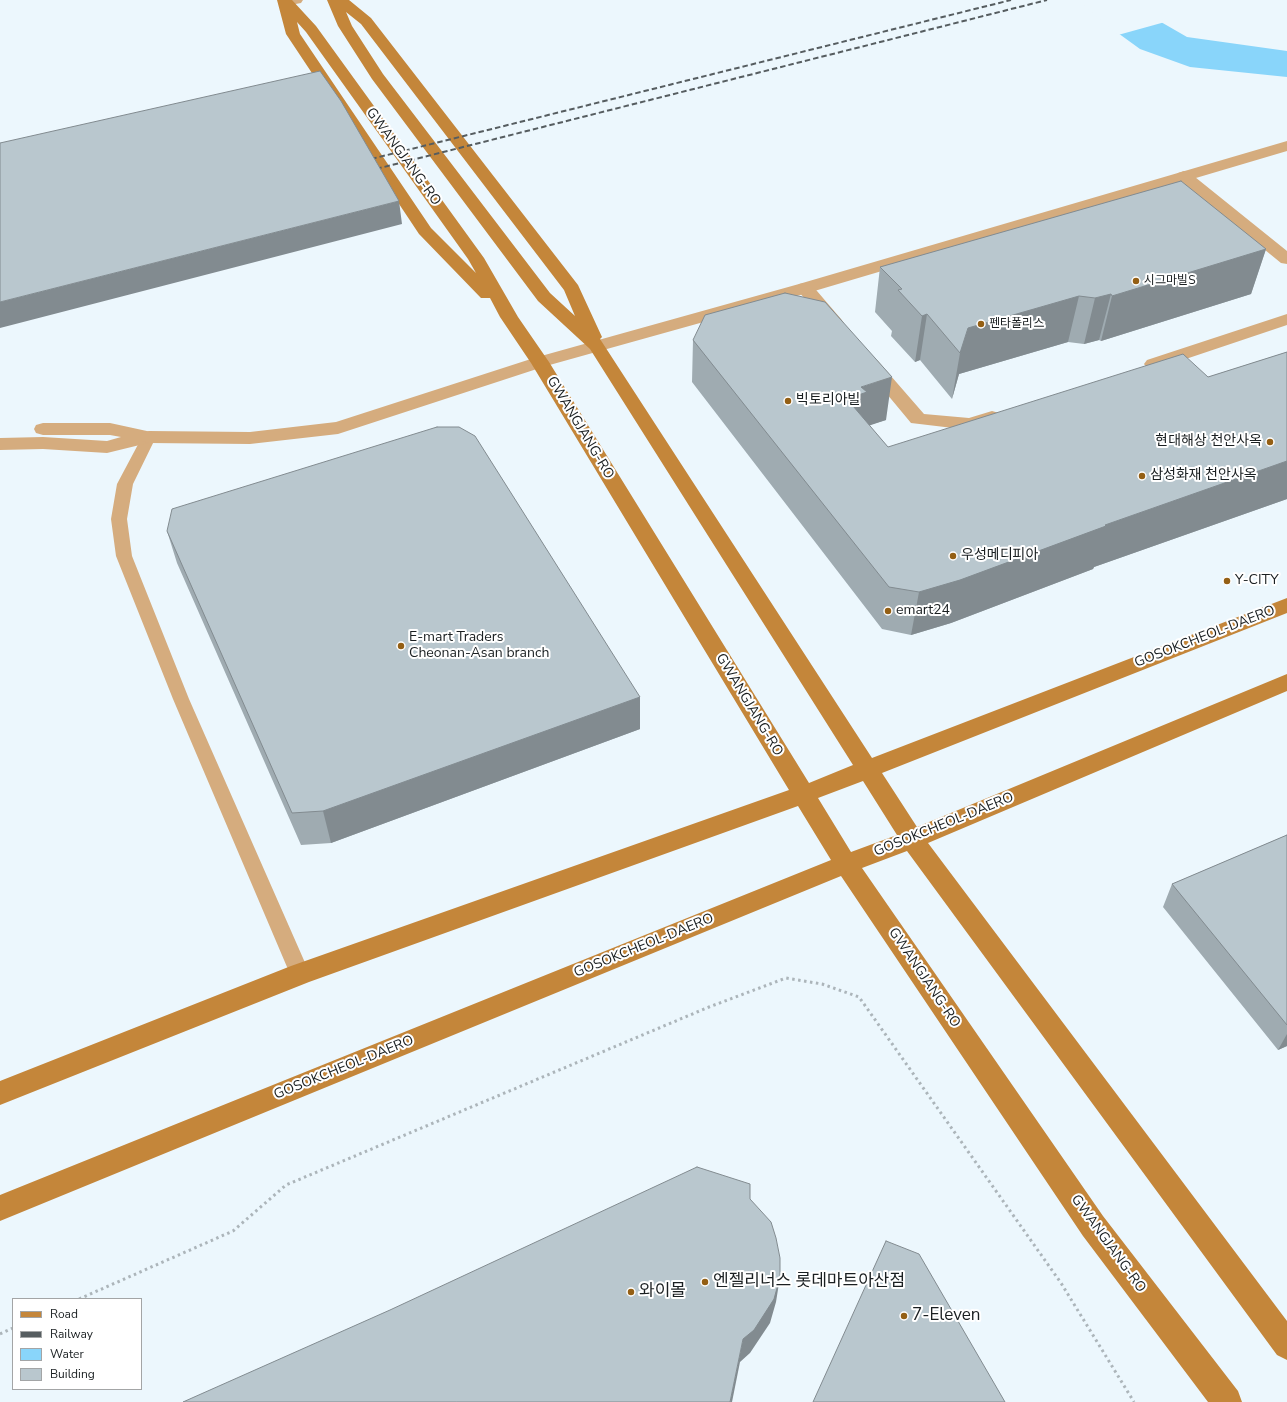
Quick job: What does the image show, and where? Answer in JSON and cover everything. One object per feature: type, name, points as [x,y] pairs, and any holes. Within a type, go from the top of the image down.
[{"type":"main road","name":"GWANGJANG-RO","points":[[334,0],[345,26],[377,76],[544,297],[597,346],[866,770],[912,839],[1287,1344]]},
{"type":"main road","points":[[340,0],[366,21],[572,290],[597,346]]},
{"type":"main road","name":"GWANGJANG-RO","points":[[288,1],[312,29],[471,252],[540,362],[846,864],[1093,1226],[1227,1402]]},
{"type":"main road","points":[[288,1],[293,34],[425,230],[510,316]]},
{"type":"main road","name":"GOSOKCHEOL-DAERO","points":[[0,1093],[300,974],[804,794],[1287,605]]},
{"type":"main road","name":"GOSOKCHEOL-DAERO","points":[[0,1208],[846,864],[912,839],[1287,682]]},
{"type":"street","points":[[0,430],[110,429],[149,437],[250,438],[338,428],[540,362],[805,288],[1287,146]]},
{"type":"street","points":[[1184,176],[1287,259]]},
{"type":"street","points":[[805,288],[846,336]]},
{"type":"street","points":[[1136,369],[1287,320]]},
{"type":"street","points":[[862,353],[918,419],[970,424],[1008,412]]},
{"type":"street","points":[[0,444],[43,443],[106,447],[149,437]]},
{"type":"lane","points":[[149,437],[125,484],[119,519],[124,556],[181,699],[300,974]]},
{"type":"path","points":[[81,1298],[233,1231],[286,1185],[709,1007],[786,978],[822,984],[859,997],[1061,1282],[1134,1402]]},
{"type":"path","points":[[0,1334],[12,1328]]},
{"type":"water","points":[[1154,18],[1187,37],[1287,51],[1287,77],[1190,67],[1140,49],[1111,28]]},
{"type":"pier","points":[[1078,0],[1136,0],[1165,22],[1118,35]]},
{"type":"building","points":[[320,71],[341,101],[399,201],[0,302],[0,143]]},
{"type":"building","points":[[1181,181],[1266,249],[1112,296],[1111,294],[1095,298],[1079,296],[968,328],[960,353],[927,314],[922,316],[898,290],[902,289],[880,267]]},
{"type":"building","points":[[785,293],[825,302],[892,377],[861,387],[867,392],[847,399],[888,447],[1183,354],[1208,377],[1287,352],[1287,461],[1105,525],[1106,526],[960,580],[919,592],[889,587],[693,340],[705,315]]},
{"type":"building","name":"E-mart Traders Cheonan-Asan branch","points":[[437,427],[459,427],[475,436],[640,697],[323,811],[292,813],[167,531],[172,509]]},
{"type":"building","points":[[1287,835],[1287,1025],[1172,884]]},
{"type":"building","name":"와이몰","points":[[697,1167],[750,1184],[750,1199],[771,1222],[780,1258],[780,1277],[774,1299],[754,1330],[743,1339],[730,1402],[183,1402],[390,1310]]},
{"type":"building","points":[[886,1241],[919,1254],[1005,1402],[813,1402]]},
{"type":"railway","points":[[363,161],[1011,0]]},
{"type":"railway","points":[[368,171],[1047,0]]},
{"type":"place","name":"시그마빌S","points":[[1136,281]]},
{"type":"place","name":"펜타폴리스","points":[[981,324]]},
{"type":"place","name":"빅토리아빌","points":[[788,401]]},
{"type":"place","name":"현대해상 천안사옥","points":[[1270,442]]},
{"type":"place","name":"삼성화재 천안사옥","points":[[1142,476]]},
{"type":"place","name":"우성메디피아","points":[[953,556]]},
{"type":"place","name":"Y-CITY","points":[[1227,581]]},
{"type":"place","name":"emart24","points":[[888,611]]},
{"type":"place","name":"E-mart Traders Cheonan-Asan branch","points":[[401,646]]},
{"type":"place","name":"엔젤리너스 롯데마트아산점","points":[[705,1282]]},
{"type":"place","name":"와이몰","points":[[631,1292]]},
{"type":"place","name":"7-Eleven","points":[[904,1316]]}]
